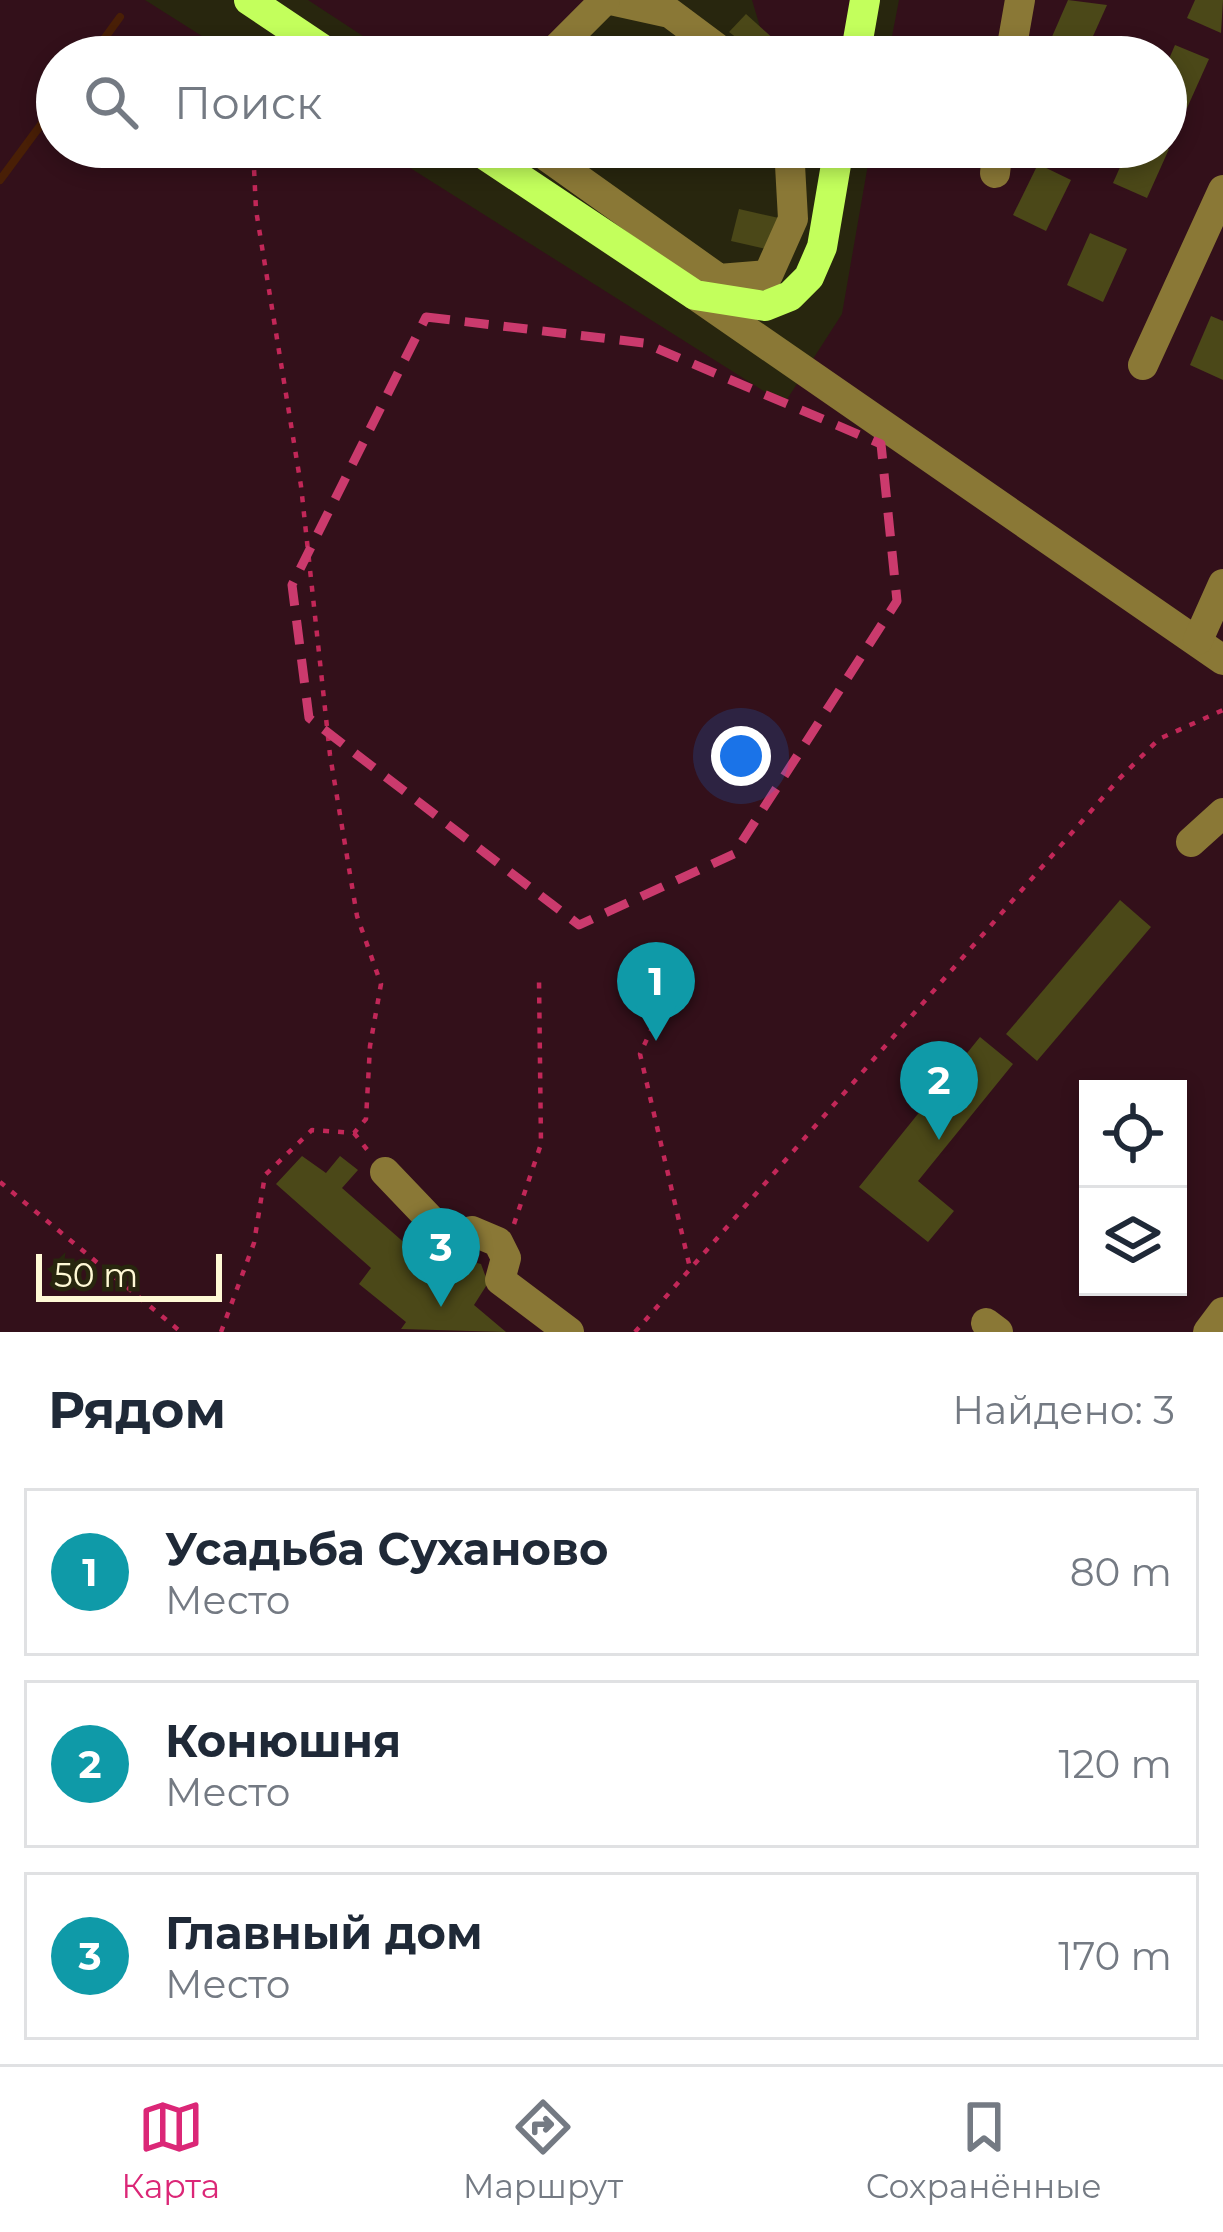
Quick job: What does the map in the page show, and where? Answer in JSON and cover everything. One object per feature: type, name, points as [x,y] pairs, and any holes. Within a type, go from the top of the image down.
[{"type":"main road","points":[[249,0],[303,36]]},
{"type":"main road","points":[[859,36],[865,0]]},
{"type":"main road","points":[[504,168],[695,295],[765,306],[790,296],[809,277],[822,247],[835,168]]},
{"type":"street","points":[[570,36],[608,0],[670,13],[701,36]]},
{"type":"street","points":[[1014,36],[1020,0]]},
{"type":"street","points":[[563,168],[719,279],[768,275],[793,219],[790,168]]},
{"type":"street","points":[[1143,365],[1223,190]]},
{"type":"street","points":[[695,295],[1223,660]]},
{"type":"street","points":[[1198,640],[1223,584]]},
{"type":"street","points":[[1191,842],[1223,813]]},
{"type":"street","points":[[385,1172],[449,1239],[472,1231],[498,1242],[506,1258],[500,1280],[569,1332]]},
{"type":"street","points":[[1208,1332],[1223,1312]]},
{"type":"path","points":[[221,1332],[254,1243],[266,1175],[312,1130],[354,1133],[366,1119],[370,1046],[381,984],[357,916],[329,755],[301,486],[256,210],[254,168]]},
{"type":"path","points":[[634,1332],[1119,779],[1159,739],[1223,710]]},
{"type":"path","points":[[521,1215],[542,1144],[539,979]]},
{"type":"path","points":[[652,1026],[640,1054],[690,1268]]},
{"type":"path","points":[[0,1182],[181,1332]]},
{"type":"highlighted area","points":[[426,317],[644,343],[881,444],[897,601],[734,854],[579,925],[309,718],[292,585]]},
{"type":"shaded area","points":[[0,0],[145,0],[202,36],[36,36],[36,168],[410,168],[784,404],[842,314],[867,168],[1187,168],[1187,36],[892,36],[899,0],[1223,0],[1223,1332],[0,1332]]},
{"type":"shaded area","points":[[308,0],[605,0],[569,36],[363,36]]},
{"type":"shaded area","points":[[752,0],[850,0],[844,36],[763,36]]},
{"type":"building","points":[[1068,0],[1107,5],[1093,36],[1052,36]]},
{"type":"building","points":[[1195,0],[1223,0],[1221,33],[1187,18]]},
{"type":"building","points":[[746,14],[770,36],[734,36],[729,32]]},
{"type":"building","points":[[1187,50],[1209,59],[1187,108]]},
{"type":"building","points":[[1036,168],[1071,180],[1046,231],[1013,215]]},
{"type":"building","points":[[1120,168],[1160,168],[1147,198],[1113,183]]},
{"type":"building","points":[[739,209],[779,218],[771,250],[731,241]]},
{"type":"building","points":[[1090,233],[1127,249],[1103,302],[1067,285]]},
{"type":"building","points":[[1211,316],[1223,321],[1223,380],[1190,365]]},
{"type":"building","points":[[1120,900],[1151,927],[1037,1061],[1006,1034]]},
{"type":"building","points":[[980,1037],[1013,1064],[918,1181],[954,1211],[928,1242],[859,1187]]},
{"type":"building","points":[[302,1156],[326,1173],[340,1156],[358,1170],[342,1188],[441,1275],[461,1259],[481,1264],[488,1283],[474,1305],[506,1332],[401,1329],[406,1322],[359,1284],[371,1268],[276,1184]]},
{"type":"waterway","points":[[106,36],[120,17]]},
{"type":"waterway","points":[[0,180],[36,131]]},
{"type":"place","name":"Усадьба Суханово","points":[[656,1041]]},
{"type":"place","name":"Конюшня","points":[[939,1140]]},
{"type":"place","name":"Главный дом","points":[[441,1307]]}]
